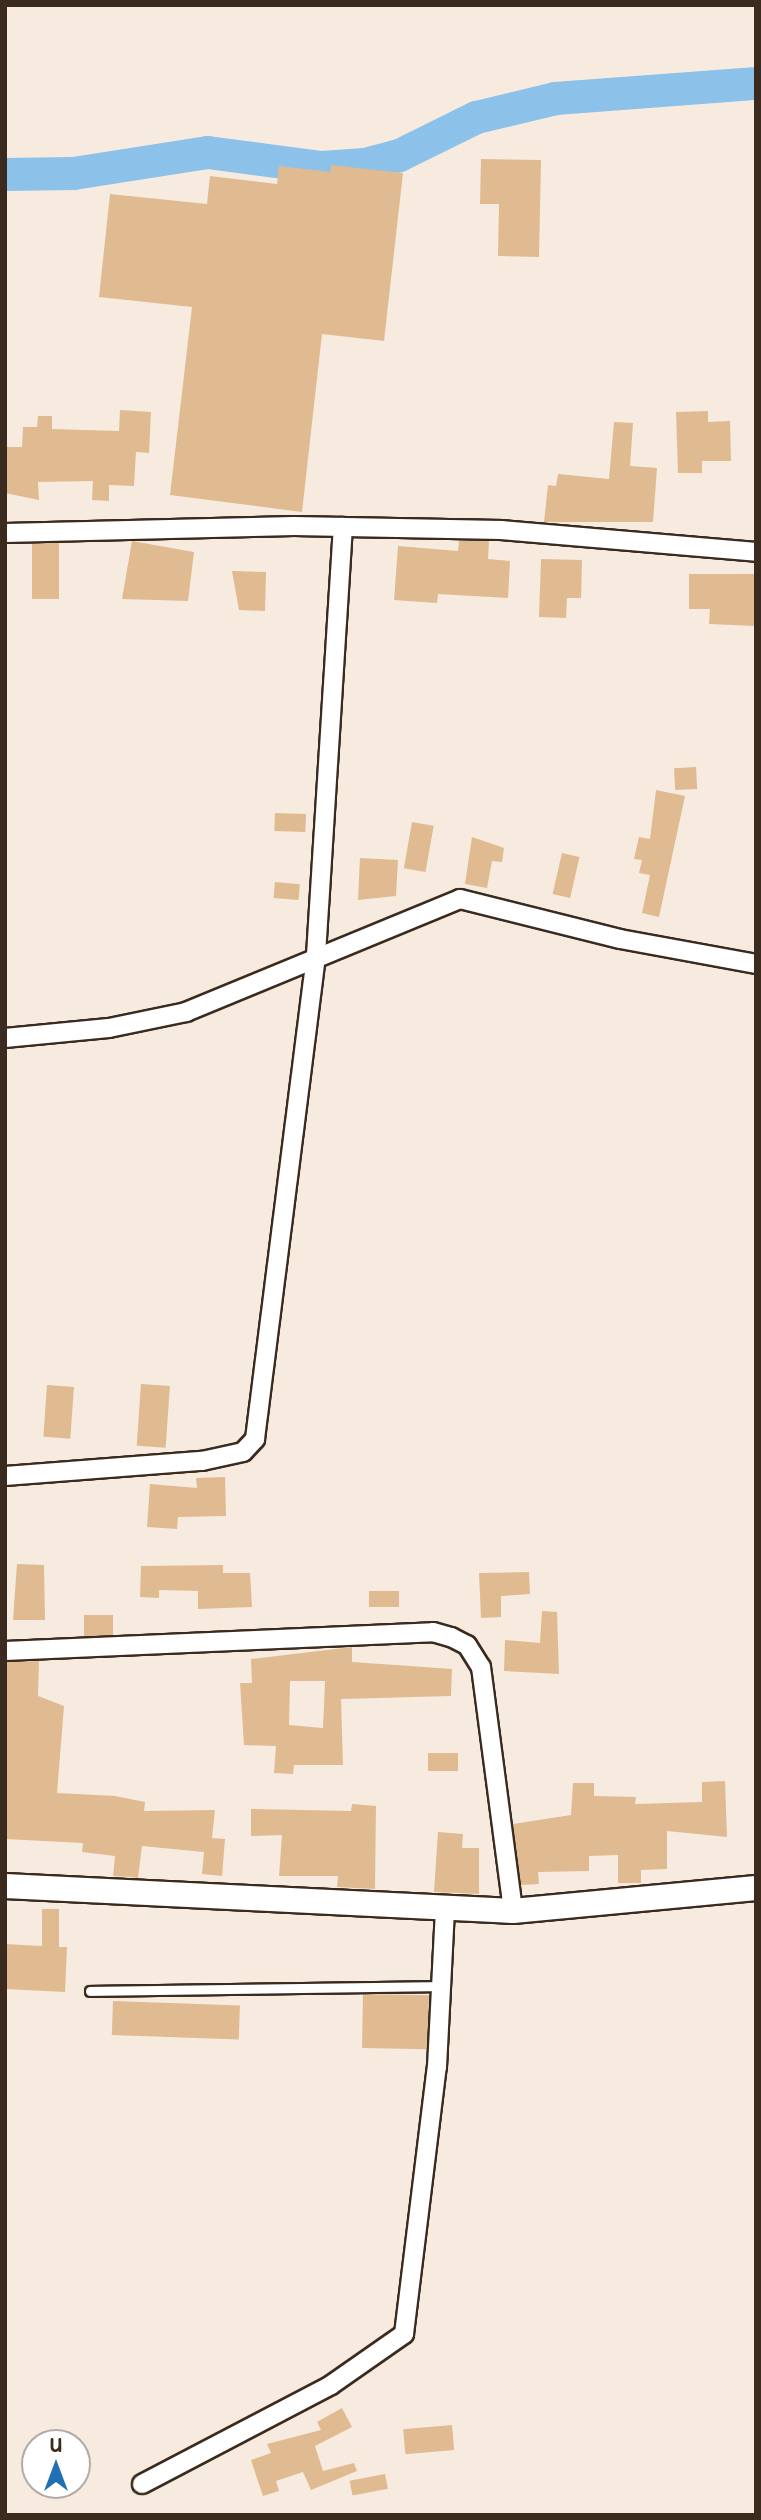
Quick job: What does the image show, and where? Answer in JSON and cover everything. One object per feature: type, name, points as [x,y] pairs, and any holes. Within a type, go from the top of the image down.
[{"type":"street","points":[[5,533],[343,527],[595,535],[756,552]]},
{"type":"street","points":[[5,1476],[202,1461],[243,1452],[255,1439],[316,955],[343,527]]},
{"type":"street","points":[[5,1038],[85,1031],[186,1012],[229,998],[316,955],[460,899],[620,939],[756,964]]},
{"type":"street","points":[[5,1651],[433,1632],[467,1645],[481,1667],[513,1911]]},
{"type":"street","points":[[5,1886],[513,1911],[756,1888]]},
{"type":"street","points":[[142,2484],[331,2385],[404,2334],[442,1986],[445,1909]]},
{"type":"lane","points":[[90,1991],[442,1986]]},
{"type":"building","points":[[481,159],[541,160],[539,257],[498,256],[499,204],[480,204]]},
{"type":"building","points":[[331,165],[403,173],[384,341],[322,334],[302,512],[170,495],[192,307],[99,297],[110,194],[207,204],[210,176],[277,184],[279,166],[330,172]]},
{"type":"building","points":[[120,410],[151,412],[149,453],[136,452],[134,486],[109,485],[109,501],[92,500],[93,481],[38,482],[39,500],[5,493],[5,447],[22,447],[23,427],[37,427],[38,416],[52,416],[52,429],[119,431]]},
{"type":"building","points":[[708,411],[708,422],[730,421],[731,461],[702,461],[702,473],[678,473],[676,412]]},
{"type":"building","points":[[614,422],[633,423],[630,466],[657,468],[653,522],[544,522],[548,485],[556,486],[558,474],[609,479]]},
{"type":"building","points":[[132,541],[194,552],[188,601],[122,599]]},
{"type":"building","points":[[459,541],[489,541],[488,559],[510,561],[508,598],[438,594],[437,603],[394,600],[398,546],[458,551]]},
{"type":"building","points":[[32,543],[59,543],[59,599],[32,599]]},
{"type":"building","points":[[541,559],[582,560],[581,598],[567,598],[566,618],[539,617]]},
{"type":"building","points":[[232,571],[266,572],[265,611],[239,610]]},
{"type":"building","points":[[689,574],[756,574],[756,626],[709,624],[710,609],[689,609]]},
{"type":"building","points":[[696,767],[697,789],[675,790],[674,768]]},
{"type":"building","points":[[656,790],[685,796],[659,917],[642,913],[650,875],[639,873],[642,860],[634,859],[639,837],[650,839]]},
{"type":"building","points":[[275,813],[306,814],[305,832],[274,831]]},
{"type":"building","points":[[412,822],[434,826],[426,872],[404,868]]},
{"type":"building","points":[[472,837],[504,848],[502,862],[492,861],[487,888],[465,884]]},
{"type":"building","points":[[562,853],[580,857],[570,898],[553,894]]},
{"type":"building","points":[[360,858],[398,860],[396,896],[358,900]]},
{"type":"building","points":[[275,882],[300,884],[299,900],[274,898]]},
{"type":"building","points":[[141,1384],[170,1386],[166,1448],[137,1446]]},
{"type":"building","points":[[47,1385],[74,1387],[70,1439],[43,1437]]},
{"type":"building","points":[[225,1477],[226,1516],[178,1517],[177,1529],[147,1527],[150,1484],[197,1488],[196,1478]]},
{"type":"building","points":[[17,1564],[44,1565],[45,1620],[13,1620]]},
{"type":"building","points":[[223,1565],[223,1573],[250,1573],[252,1607],[198,1609],[198,1591],[159,1590],[159,1598],[140,1597],[141,1566]]},
{"type":"building","points":[[529,1572],[530,1594],[501,1596],[501,1617],[481,1618],[479,1573]]},
{"type":"building","points":[[369,1591],[399,1591],[399,1607],[369,1607]]},
{"type":"building","points":[[542,1611],[557,1612],[559,1674],[504,1671],[505,1640],[540,1643]]},
{"type":"building","points":[[84,1615],[113,1615],[113,1636],[84,1636]]},
{"type":"building","points":[[352,1647],[352,1662],[452,1669],[451,1696],[341,1699],[343,1765],[294,1765],[293,1774],[274,1773],[276,1746],[244,1745],[240,1683],[252,1683],[251,1659]],"holes":[[[290,1681],[325,1681],[323,1728],[289,1725]]]},
{"type":"building","points":[[39,1661],[38,1696],[64,1706],[57,1793],[115,1796],[145,1802],[144,1811],[215,1810],[212,1838],[225,1839],[222,1876],[202,1874],[204,1852],[142,1846],[138,1878],[113,1876],[115,1856],[82,1852],[83,1843],[5,1839],[5,1662]]},
{"type":"building","points":[[428,1753],[458,1753],[458,1771],[428,1771]]},
{"type":"building","points":[[725,1781],[727,1837],[667,1831],[667,1869],[641,1870],[641,1883],[618,1883],[618,1855],[589,1856],[589,1871],[538,1872],[539,1884],[521,1885],[513,1824],[571,1815],[573,1783],[594,1783],[594,1796],[636,1797],[635,1804],[702,1802],[702,1782]]},
{"type":"building","points":[[352,1804],[376,1806],[375,1889],[337,1887],[338,1876],[279,1876],[282,1835],[251,1836],[251,1809],[351,1811]]},
{"type":"building","points":[[438,1832],[463,1834],[462,1848],[479,1848],[479,1894],[434,1892]]},
{"type":"building","points":[[42,1909],[59,1909],[59,1947],[67,1947],[65,1992],[5,1989],[5,1944],[42,1946]]},
{"type":"building","points":[[363,1994],[429,1995],[428,2049],[362,2048]]},
{"type":"building","points":[[113,2001],[240,2005],[239,2039],[112,2035]]},
{"type":"building","points":[[342,2408],[352,2427],[315,2446],[323,2471],[354,2463],[357,2471],[311,2490],[303,2472],[276,2481],[279,2491],[263,2496],[251,2460],[271,2453],[267,2444],[321,2430],[317,2422]]},
{"type":"building","points":[[452,2425],[454,2450],[405,2454],[403,2429]]},
{"type":"building","points":[[385,2474],[388,2489],[353,2496],[350,2481]]},
{"type":"waterway","points":[[5,174],[73,173],[207,152],[321,167],[365,164],[399,155],[476,117],[555,98],[756,83]]}]
